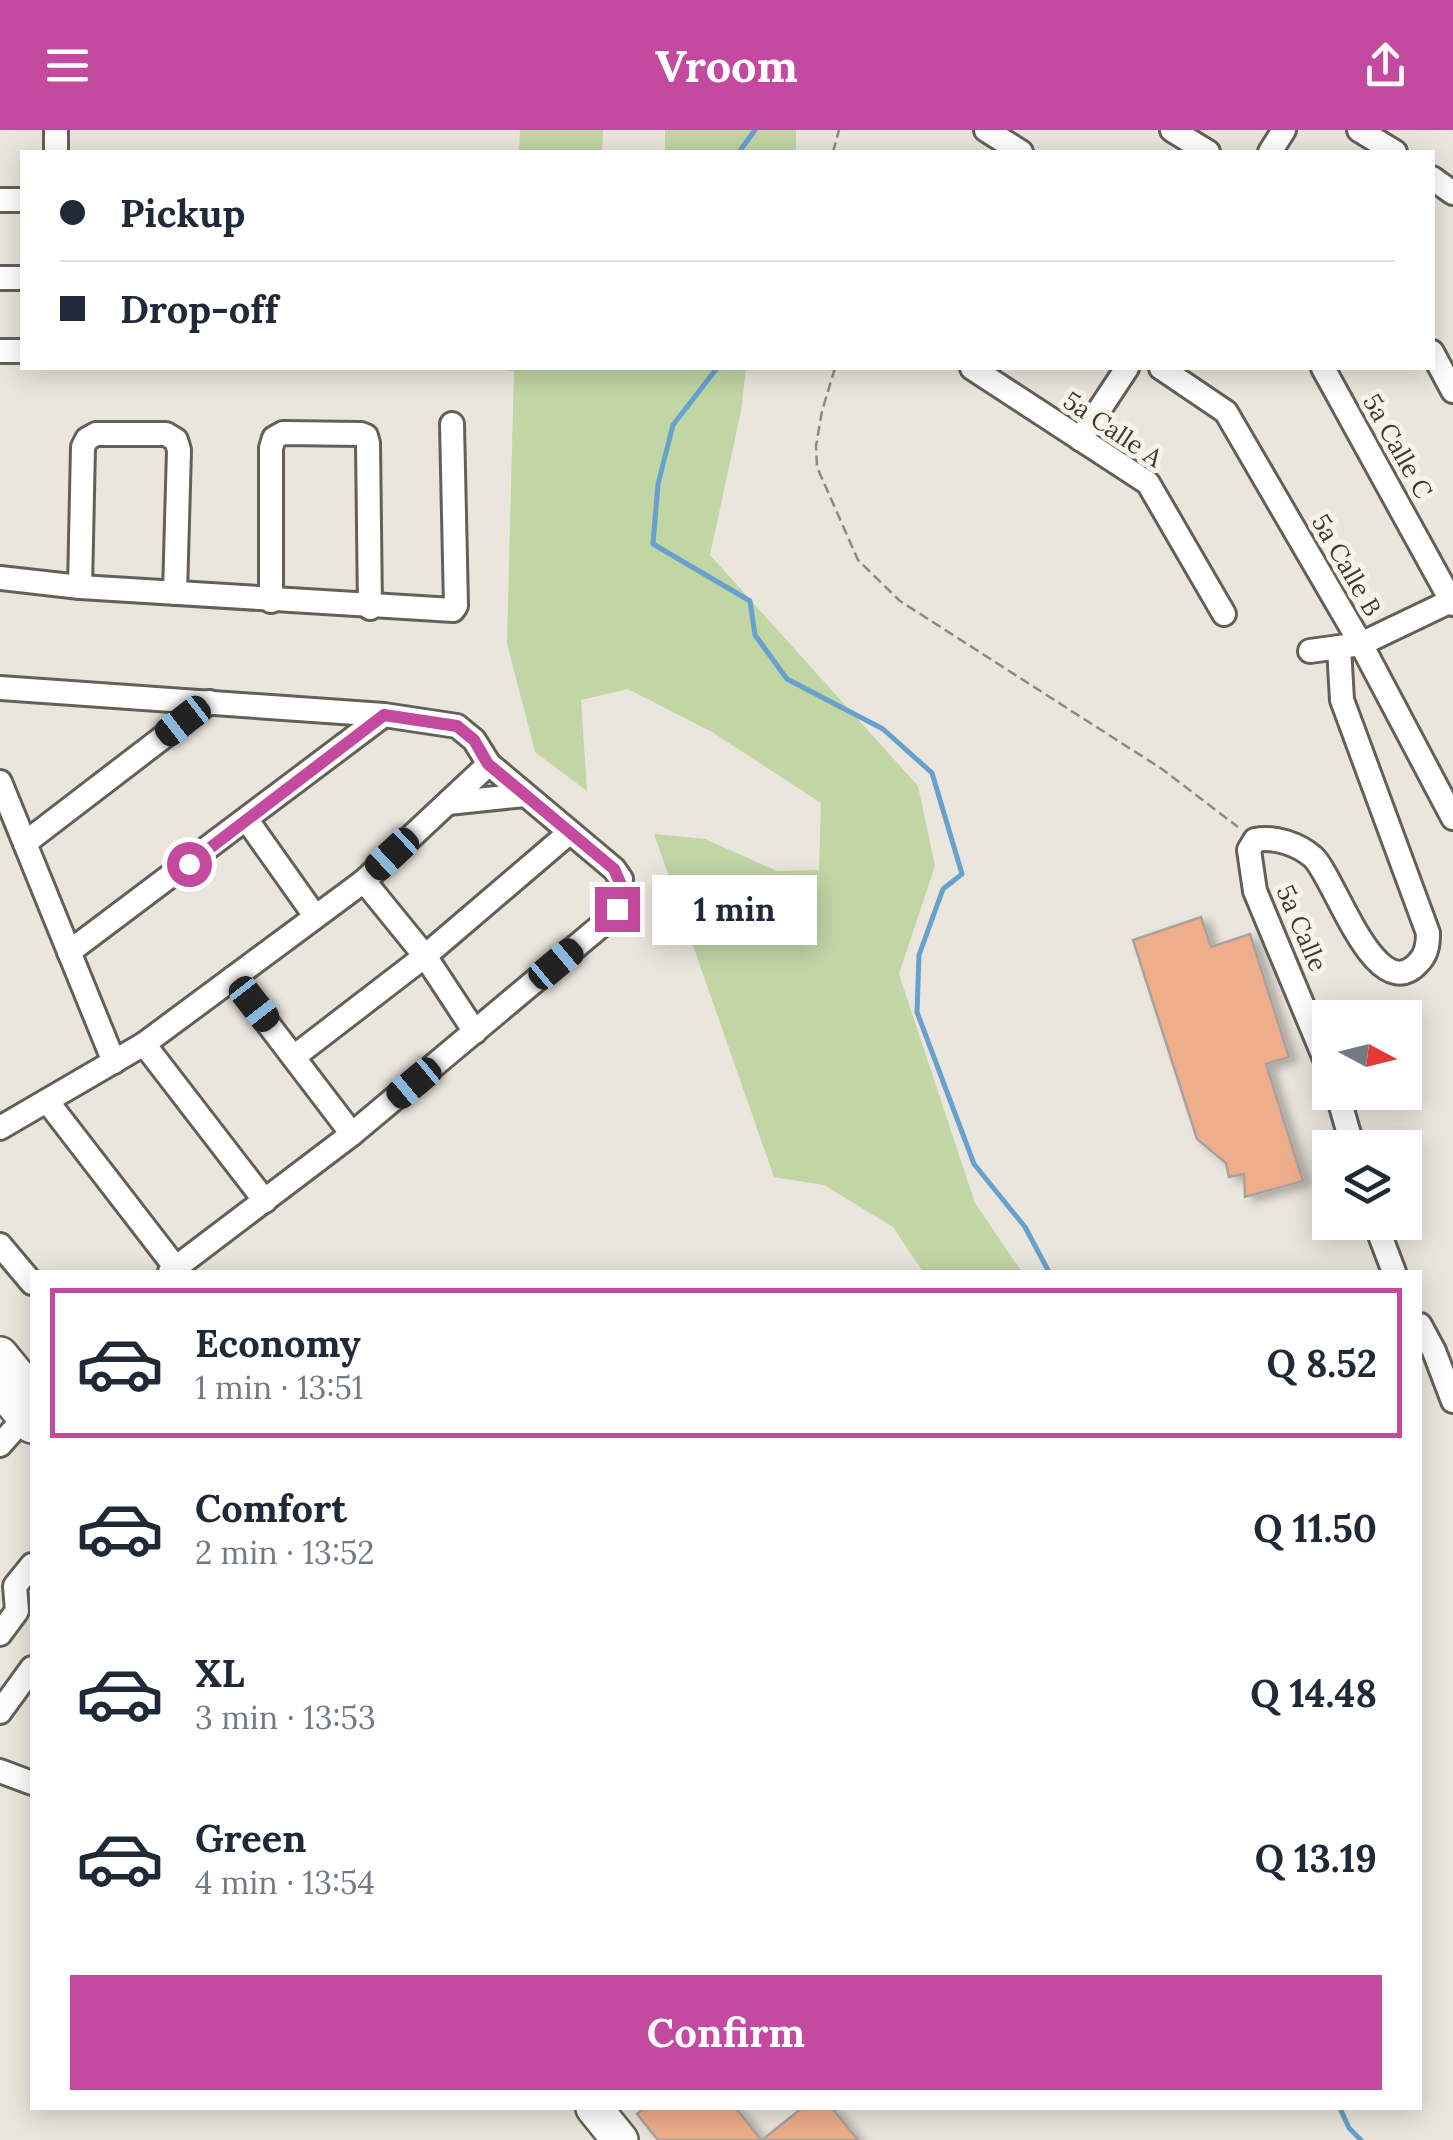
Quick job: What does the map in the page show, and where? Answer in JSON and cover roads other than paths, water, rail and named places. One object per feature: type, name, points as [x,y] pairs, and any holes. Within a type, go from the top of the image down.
[{"type":"highway","points":[[0,1355],[30,1412]]},
{"type":"highway","points":[[0,1387],[30,1412]]},
{"type":"highway","points":[[569,2110],[592,2140]]},
{"type":"highway","points":[[596,2110],[620,2140]]},
{"type":"street","points":[[986,130],[1018,150]]},
{"type":"street","points":[[1172,130],[1205,150]]},
{"type":"street","points":[[1360,130],[1391,150]]},
{"type":"street","points":[[1435,358],[1453,391]]},
{"type":"street","name":"5a Calle A","points":[[975,370],[1155,490],[1224,614]]},
{"type":"street","points":[[1080,438],[1126,370]]},
{"type":"street","name":"5a Calle B","points":[[1164,370],[1226,412],[1350,646],[1453,818]]},
{"type":"street","name":"5a Calle C","points":[[1325,370],[1452,601]]},
{"type":"street","points":[[0,578],[447,612],[456,606],[452,424]]},
{"type":"street","points":[[272,601],[274,438],[284,433],[360,434],[366,436],[368,443],[370,608]]},
{"type":"street","points":[[80,587],[83,447],[87,438],[96,434],[166,434],[176,440],[179,450],[175,594]]},
{"type":"street","points":[[1310,651],[1350,646],[1452,601]]},
{"type":"street","name":"5a Calle","points":[[1312,1028],[1255,891],[1249,850],[1255,840],[1267,838],[1300,847],[1316,859],[1378,966],[1387,971],[1405,972],[1420,962],[1428,933],[1342,700],[1350,646]]},
{"type":"street","points":[[0,688],[384,715],[457,726],[474,740],[488,764],[614,869],[621,880],[617,909],[609,920],[352,1134],[173,1270],[47,1101]]},
{"type":"street","points":[[25,843],[209,702]]},
{"type":"street","points":[[70,952],[384,715]]},
{"type":"street","points":[[0,1128],[144,1044],[233,978],[364,880],[488,764]]},
{"type":"street","points":[[0,782],[114,1062]]},
{"type":"street","points":[[448,803],[526,795]]},
{"type":"street","points":[[247,820],[316,916]]},
{"type":"street","points":[[296,1056],[424,956],[569,833]]},
{"type":"street","points":[[364,880],[424,956],[475,1032]]},
{"type":"street","points":[[233,978],[352,1134]]},
{"type":"street","points":[[144,1044],[265,1201]]},
{"type":"street","points":[[1381,1240],[1393,1270]]},
{"type":"street","points":[[0,1244],[30,1281]]},
{"type":"street","points":[[1422,1329],[1453,1401]]},
{"type":"street","points":[[1,1443],[30,1412]]},
{"type":"street","points":[[0,1634],[17,1611],[15,1586],[30,1567]]},
{"type":"street","points":[[0,1712],[30,1671]]},
{"type":"street","points":[[0,1771],[30,1778]]},
{"type":"waterway","points":[[740,150],[755,130]]},
{"type":"waterway","points":[[715,370],[673,425],[658,484],[653,544],[750,601],[755,635],[787,679],[883,729],[932,773],[962,874],[943,889],[919,955],[917,1012],[974,1164],[1025,1227],[1048,1270]]},
{"type":"waterway","points":[[1341,2110],[1349,2128],[1361,2140]]}]
